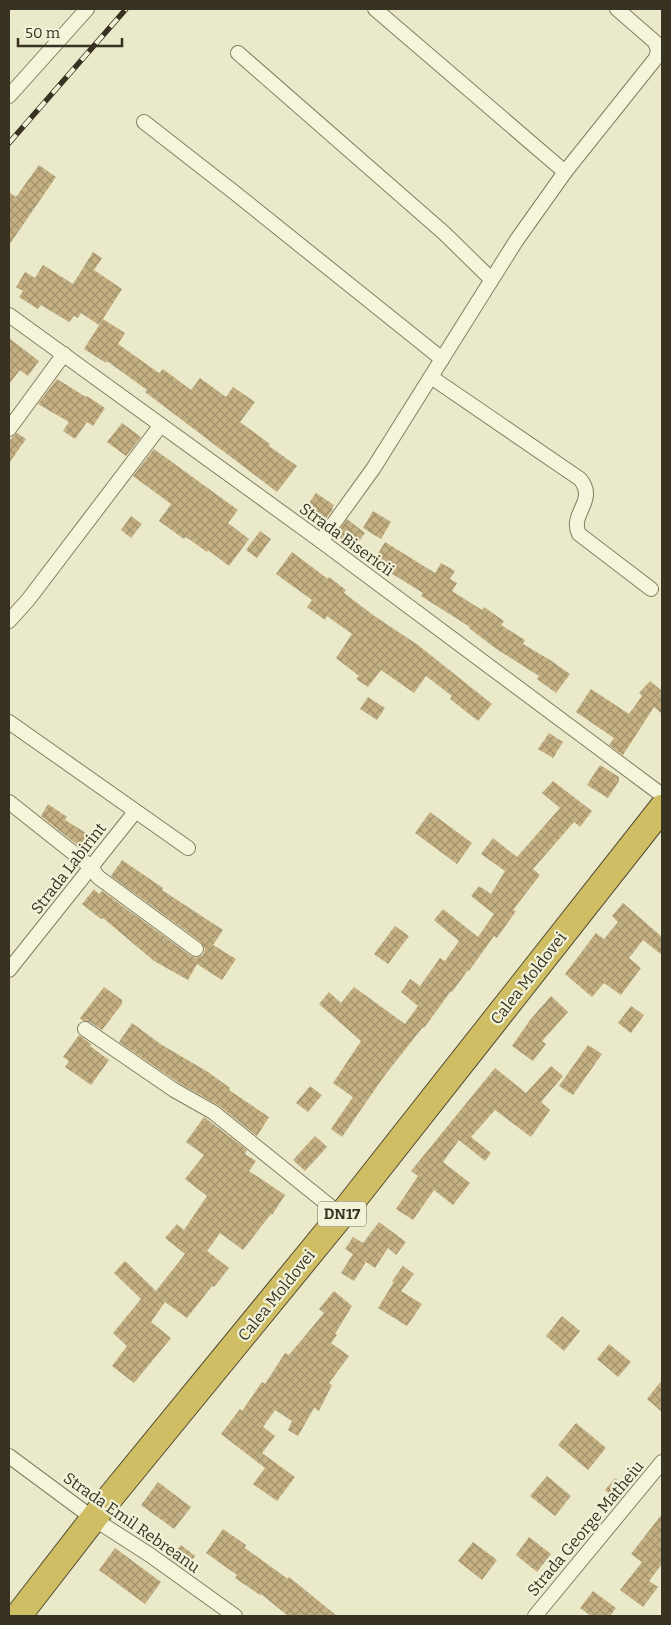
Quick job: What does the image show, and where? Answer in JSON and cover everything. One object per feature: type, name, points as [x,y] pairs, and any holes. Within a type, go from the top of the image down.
[{"type":"highway","name":"Calea Moldovei","points":[[20,1615],[94,1519],[341,1215],[662,808]]},
{"type":"street","points":[[9,96],[87,9]]},
{"type":"street","points":[[375,9],[565,172]]},
{"type":"street","points":[[321,541],[373,468],[516,241],[565,172],[656,58],[658,50],[655,42],[617,9]]},
{"type":"street","points":[[238,53],[436,226],[491,279]]},
{"type":"street","points":[[144,122],[442,359]]},
{"type":"street","name":"Strada Bisericii","points":[[9,315],[321,541],[662,795]]},
{"type":"street","points":[[9,429],[64,354]]},
{"type":"street","points":[[431,377],[580,479],[586,488],[587,498],[576,522],[579,534],[651,588]]},
{"type":"street","points":[[9,621],[28,600],[161,425]]},
{"type":"street","points":[[9,722],[188,848]]},
{"type":"street","points":[[9,802],[90,867],[98,877],[196,950]]},
{"type":"street","name":"Strada Labirint","points":[[9,969],[135,812]]},
{"type":"street","points":[[86,1029],[174,1090],[214,1112],[341,1215]]},
{"type":"street","name":"Strada Emil Rebreanu","points":[[9,1456],[94,1519],[150,1555],[234,1616]]},
{"type":"street","name":"Strada George Matheiu","points":[[535,1616],[662,1462]]},
{"type":"building","points":[[39,165],[56,177],[9,245],[9,192],[16,197]]},
{"type":"building","points":[[93,252],[102,258],[94,270],[122,289],[99,325],[81,313],[78,318],[74,316],[69,322],[41,305],[38,309],[19,297],[23,291],[16,287],[25,272],[35,278],[43,265],[73,284]]},
{"type":"building","points":[[103,319],[125,333],[118,344],[159,373],[163,369],[191,390],[200,378],[226,397],[233,387],[255,402],[240,422],[297,466],[277,492],[145,392],[147,390],[107,361],[106,363],[84,349]]},
{"type":"building","points":[[9,338],[39,361],[28,376],[20,370],[9,384]]},
{"type":"building","points":[[57,379],[105,408],[93,426],[87,422],[75,439],[63,431],[69,422],[38,404]]},
{"type":"building","points":[[122,423],[141,437],[126,456],[107,442]]},
{"type":"building","points":[[17,433],[26,439],[9,463],[9,441]]},
{"type":"building","points":[[154,449],[238,510],[228,523],[249,539],[229,566],[208,550],[207,552],[186,537],[184,539],[159,521],[171,504],[133,476]]},
{"type":"building","points":[[316,493],[334,505],[322,524],[303,512]]},
{"type":"building","points":[[373,511],[391,522],[381,539],[363,528]]},
{"type":"building","points":[[131,516],[142,524],[131,538],[121,530]]},
{"type":"building","points":[[347,519],[365,533],[354,548],[336,535]]},
{"type":"building","points":[[260,531],[271,539],[257,558],[246,550]]},
{"type":"building","points":[[385,542],[435,573],[441,563],[455,571],[450,579],[457,583],[452,591],[482,610],[484,607],[504,621],[501,625],[525,640],[523,644],[570,674],[556,693],[537,679],[539,676],[495,648],[470,627],[421,596],[423,593],[373,562]]},
{"type":"building","points":[[292,552],[328,579],[329,577],[346,590],[344,593],[418,645],[492,704],[478,721],[450,699],[452,696],[426,676],[414,693],[381,670],[368,687],[356,679],[359,676],[336,658],[352,634],[327,616],[325,620],[307,607],[312,600],[276,574]]},
{"type":"building","points":[[650,681],[662,691],[662,714],[654,707],[623,755],[609,745],[614,738],[576,712],[591,689],[629,714],[642,696],[639,693]]},
{"type":"building","points":[[368,697],[385,708],[377,720],[360,709]]},
{"type":"building","points":[[549,733],[563,742],[553,758],[538,749]]},
{"type":"building","points":[[600,765],[619,777],[619,781],[608,798],[587,785]]},
{"type":"building","points":[[553,781],[592,811],[580,827],[574,822],[533,869],[540,875],[513,910],[516,911],[497,938],[494,936],[469,971],[385,1075],[342,1137],[331,1129],[353,1097],[333,1083],[361,1041],[319,1004],[329,992],[341,1003],[354,987],[405,1024],[418,1006],[401,992],[410,979],[420,986],[440,958],[445,961],[459,941],[434,920],[443,909],[478,937],[494,914],[471,896],[479,886],[491,894],[505,871],[481,854],[493,838],[517,857],[560,808],[542,793]]},
{"type":"building","points":[[48,804],[67,817],[65,820],[94,838],[85,851],[41,816]]},
{"type":"building","points":[[430,812],[472,843],[457,864],[415,833]]},
{"type":"building","points":[[122,860],[163,888],[162,890],[223,930],[213,945],[236,959],[222,980],[197,964],[188,980],[154,961],[103,918],[101,919],[82,904],[94,889],[99,894],[102,891],[191,956],[196,958],[203,955],[205,949],[201,942],[111,876]]},
{"type":"building","points":[[623,903],[662,937],[662,955],[643,940],[629,958],[641,968],[621,995],[604,983],[592,997],[565,974],[596,933],[604,939],[618,922],[612,916]]},
{"type":"building","points":[[395,926],[409,936],[388,964],[374,954]]},
{"type":"building","points":[[104,987],[122,1000],[122,1004],[102,1030],[80,1018]]},
{"type":"building","points":[[551,996],[568,1012],[542,1041],[546,1044],[533,1061],[512,1046],[530,1020]]},
{"type":"building","points":[[631,1006],[644,1015],[631,1033],[618,1023]]},
{"type":"building","points":[[132,1023],[162,1045],[208,1072],[230,1088],[229,1090],[269,1117],[257,1136],[218,1105],[179,1083],[119,1042]]},
{"type":"building","points":[[79,1035],[109,1060],[91,1085],[65,1067],[69,1061],[63,1057]]},
{"type":"building","points":[[588,1045],[602,1054],[573,1095],[559,1086]]},
{"type":"building","points":[[551,1066],[563,1076],[541,1102],[550,1110],[531,1137],[495,1110],[471,1137],[491,1153],[485,1161],[459,1140],[443,1162],[470,1183],[453,1205],[434,1190],[413,1220],[396,1209],[418,1176],[411,1171],[495,1068],[526,1093]]},
{"type":"building","points":[[310,1086],[322,1095],[308,1112],[296,1103]]},
{"type":"building","points":[[204,1117],[247,1150],[245,1154],[256,1161],[249,1171],[285,1195],[272,1215],[243,1250],[220,1233],[207,1251],[229,1268],[187,1318],[165,1302],[151,1322],[171,1338],[134,1383],[112,1366],[127,1346],[113,1333],[141,1299],[114,1273],[125,1261],[156,1291],[185,1254],[165,1238],[177,1224],[184,1230],[207,1196],[185,1179],[204,1155],[186,1142]]},
{"type":"building","points":[[315,1136],[327,1147],[305,1171],[293,1160]]},
{"type":"building","points":[[379,1222],[406,1242],[396,1255],[388,1248],[375,1268],[366,1262],[354,1281],[341,1273],[353,1254],[345,1249],[353,1237],[363,1243]]},
{"type":"building","points":[[403,1266],[414,1274],[401,1291],[422,1304],[407,1326],[378,1308],[394,1282],[392,1281]]},
{"type":"building","points":[[334,1291],[352,1306],[331,1343],[349,1356],[329,1383],[332,1385],[319,1411],[314,1408],[298,1436],[288,1430],[292,1421],[275,1410],[263,1427],[275,1436],[262,1453],[295,1477],[277,1501],[253,1484],[265,1468],[221,1434],[240,1409],[242,1411],[262,1382],[265,1384],[285,1353],[289,1355],[324,1313],[319,1309]]},
{"type":"building","points":[[562,1316],[580,1331],[564,1351],[546,1336]]},
{"type":"building","points":[[609,1344],[631,1362],[618,1377],[597,1359]]},
{"type":"building","points":[[662,1380],[662,1412],[647,1399]]},
{"type":"building","points":[[576,1423],[606,1448],[588,1470],[558,1445]]},
{"type":"building","points":[[547,1476],[571,1496],[555,1516],[530,1496]]},
{"type":"building","points":[[615,1478],[626,1487],[616,1499],[605,1490]]},
{"type":"building","points":[[158,1482],[191,1507],[174,1529],[141,1505]]},
{"type":"building","points":[[662,1514],[662,1564],[649,1581],[658,1587],[643,1607],[620,1590],[642,1562],[631,1554]]},
{"type":"building","points":[[223,1529],[246,1545],[245,1548],[288,1579],[289,1577],[337,1616],[288,1616],[261,1594],[235,1578],[237,1575],[206,1553]]},
{"type":"building","points":[[529,1537],[551,1554],[537,1572],[516,1555]]},
{"type":"building","points":[[473,1542],[497,1560],[482,1580],[458,1561]]},
{"type":"building","points":[[181,1545],[195,1556],[185,1569],[170,1559]]},
{"type":"building","points":[[115,1548],[161,1582],[145,1604],[99,1570]]},
{"type":"building","points":[[593,1591],[616,1608],[610,1616],[591,1616],[580,1608]]},
{"type":"railway","points":[[9,143],[126,9]]}]
